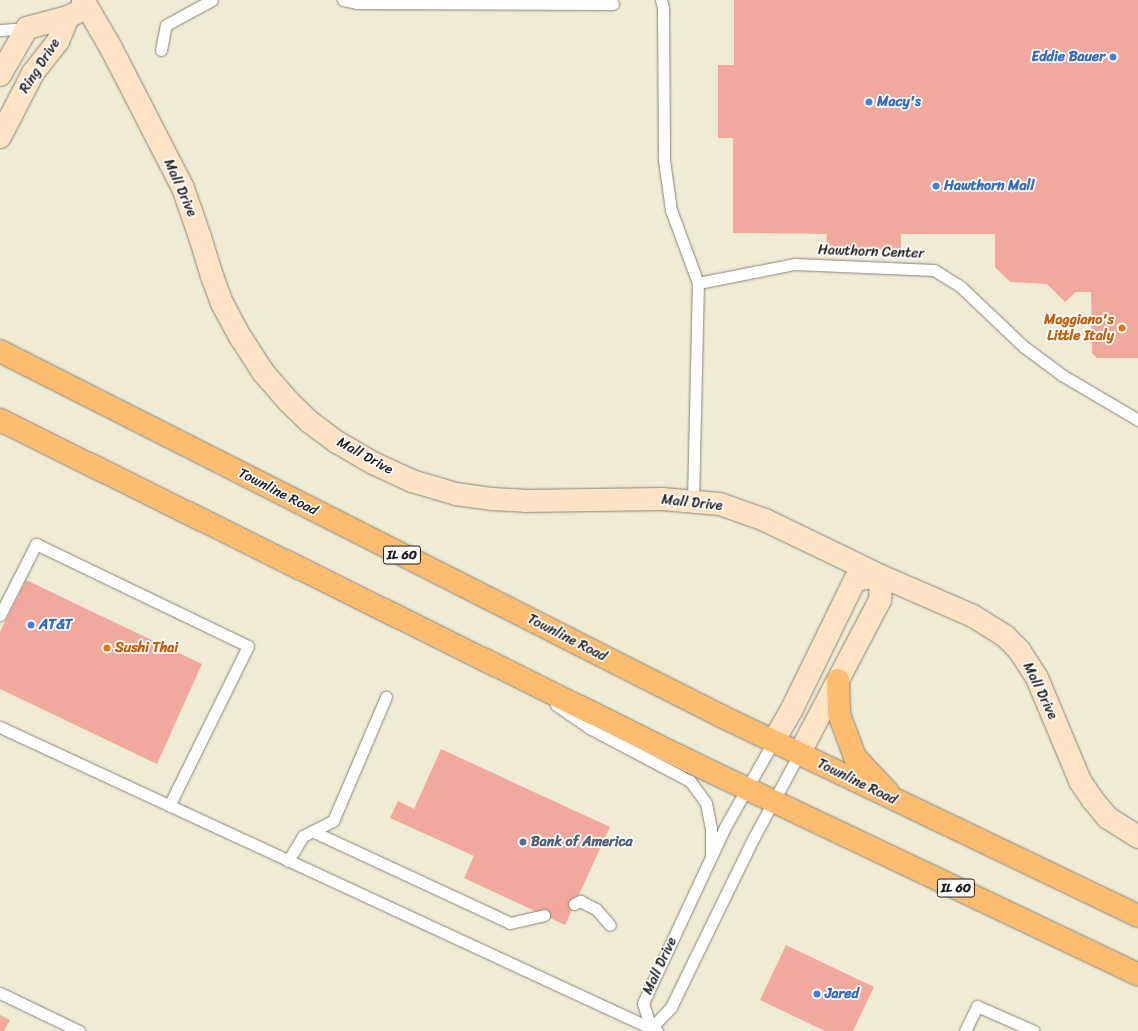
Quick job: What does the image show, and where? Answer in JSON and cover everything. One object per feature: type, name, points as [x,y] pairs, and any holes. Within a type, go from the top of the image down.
[{"type":"main road","points":[[0,336],[32,367]]},
{"type":"main road","name":"Townline Road","points":[[0,351],[773,742],[1138,916]]},
{"type":"main road","name":"IL 60","points":[[0,420],[747,788],[1138,974]]},
{"type":"main road","points":[[838,680],[839,714],[855,757],[897,802]]},
{"type":"street","name":"Ring Drive","points":[[0,75],[27,28],[68,16],[90,2]]},
{"type":"street","name":"Mall Drive","points":[[90,2],[183,188],[222,303],[240,338],[268,378],[288,401],[310,422],[337,442],[374,463],[412,481],[456,494],[491,499],[525,501],[693,501],[720,504],[766,520],[881,576],[973,616],[1006,637],[1019,650],[1037,678],[1080,781],[1092,799],[1108,818],[1138,837]]},
{"type":"street","name":"Ring Drive","points":[[0,137],[32,73],[58,40],[68,16]]},
{"type":"street","name":"Mall Drive","points":[[773,742],[791,711],[855,580],[881,576]]},
{"type":"street","name":"Mall Drive","points":[[799,754],[880,600],[881,576]]},
{"type":"lane","points":[[161,50],[166,25],[212,0]]},
{"type":"lane","points":[[342,0],[357,3],[613,4]]},
{"type":"lane","points":[[662,0],[664,7],[664,160],[671,210],[698,283],[693,501]]},
{"type":"lane","points":[[0,30],[27,28]]},
{"type":"lane","name":"Hawthorn Center","points":[[698,283],[795,264],[934,270],[961,287],[1023,346],[1062,376],[1138,420]]},
{"type":"lane","points":[[0,615],[36,544],[248,646],[169,806]]},
{"type":"lane","points":[[498,666],[591,729],[690,781],[706,803],[711,828],[711,857]]},
{"type":"lane","points":[[288,861],[303,836],[333,821],[386,697]]},
{"type":"lane","points":[[0,728],[654,1029]]},
{"type":"lane","name":"Mall Drive","points":[[773,742],[725,826],[643,1003],[654,1029],[672,1007],[774,801],[799,754]]},
{"type":"lane","points":[[312,832],[510,923],[544,915]]},
{"type":"lane","points":[[574,904],[580,901],[596,908],[610,925]]},
{"type":"lane","points":[[0,993],[79,1031]]},
{"type":"lane","points":[[966,1031],[977,1006],[1034,1031]]},
{"type":"building","name":"Hawthorn Mall","points":[[734,0],[1138,0],[1138,358],[1097,358],[1092,353],[1091,292],[1076,292],[1065,302],[1047,284],[1010,282],[995,267],[995,234],[901,234],[901,250],[826,250],[827,234],[733,233],[733,138],[718,138],[718,65],[734,65]]},
{"type":"building","points":[[26,580],[202,664],[157,764],[0,689],[0,632]]},
{"type":"building","name":"Bank of America","points":[[441,749],[610,827],[565,925],[464,878],[474,856],[390,818],[398,801],[414,809]]},
{"type":"building","name":"Jared","points":[[786,945],[874,987],[853,1031],[825,1031],[760,1000]]},
{"type":"building","points":[[0,1015],[10,1020],[4,1031],[0,1031]]},
{"type":"place","name":"Eddie Bauer","points":[[1113,57]]},
{"type":"place","name":"Macy's","points":[[869,102]]},
{"type":"place","name":"Hawthorn Mall","points":[[936,186]]},
{"type":"place","name":"Maggiano's Little Italy","points":[[1122,328]]},
{"type":"place","name":"AT&T","points":[[31,625]]},
{"type":"place","name":"Sushi Thai","points":[[107,648]]},
{"type":"place","name":"Bank of America","points":[[523,842]]},
{"type":"place","name":"Jared","points":[[817,994]]}]
